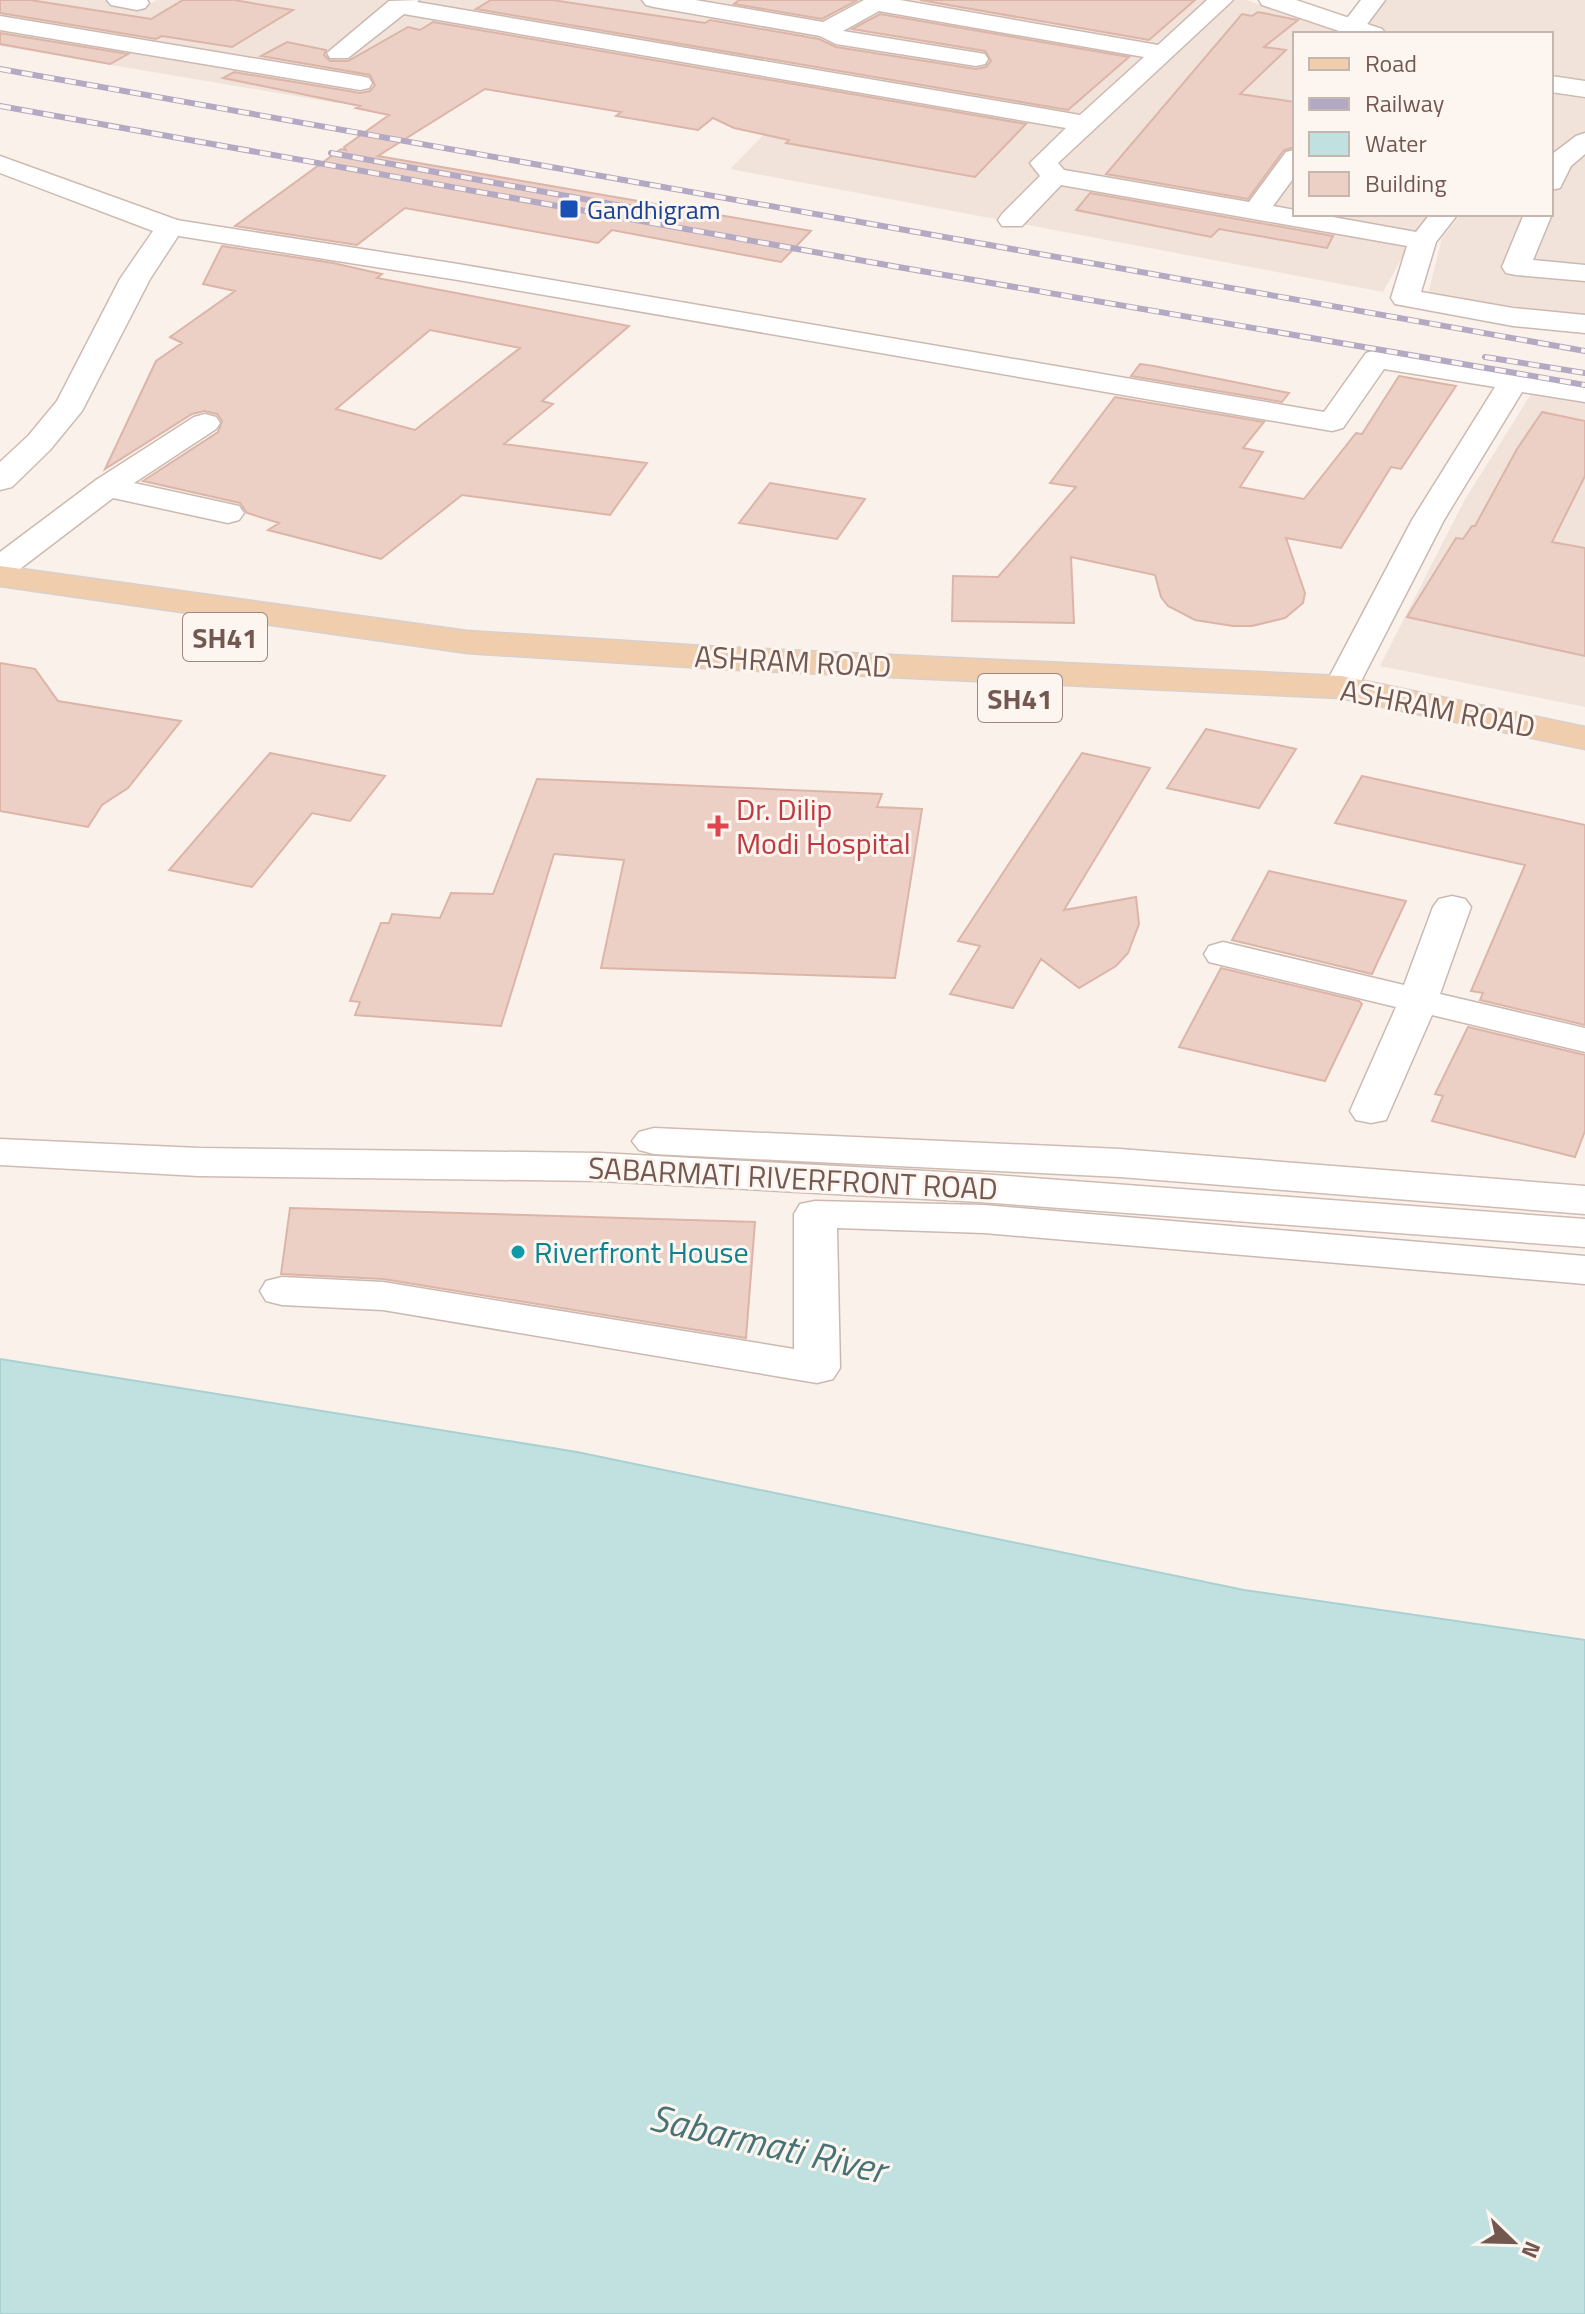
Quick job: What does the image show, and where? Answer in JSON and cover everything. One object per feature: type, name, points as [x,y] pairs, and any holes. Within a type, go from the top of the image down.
[{"type":"main road","name":"ASHRAM ROAD","points":[[0,576],[467,642],[720,658],[1341,687],[1585,738]]},
{"type":"main road","name":"ASHRAM ROAD","points":[[0,606],[450,667],[1321,714],[1585,764]]},
{"type":"street","points":[[654,0],[715,4],[827,30],[836,37],[976,59]]},
{"type":"street","points":[[1221,0],[1043,163],[1055,176],[1423,241]]},
{"type":"street","points":[[1271,0],[1363,30],[1373,0]]},
{"type":"street","points":[[827,30],[879,2],[1164,53]]},
{"type":"street","points":[[339,53],[402,3],[656,51],[1086,124]]},
{"type":"street","points":[[656,51],[715,4]]},
{"type":"street","points":[[0,23],[360,83]]},
{"type":"street","points":[[816,77],[858,40]]},
{"type":"street","points":[[1553,84],[1585,89]]},
{"type":"street","points":[[1553,177],[1559,162],[1585,141]]},
{"type":"street","points":[[1256,211],[1293,161]]},
{"type":"street","points":[[0,164],[170,227],[398,262],[1332,422],[1376,359],[1585,393]]},
{"type":"street","points":[[1012,220],[1055,176]]},
{"type":"street","points":[[1442,216],[1423,241],[1405,298],[1513,317],[1585,324]]},
{"type":"street","points":[[1537,216],[1516,267],[1585,273]]},
{"type":"street","points":[[0,480],[39,443],[71,404],[135,279],[170,227]]},
{"type":"street","points":[[1341,687],[1428,520],[1514,381]]},
{"type":"street","points":[[0,568],[107,487],[205,423]]},
{"type":"street","points":[[107,487],[228,513]]},
{"type":"street","points":[[1371,1111],[1418,1001],[1452,907]]},
{"type":"street","points":[[1223,954],[1585,1040]]},
{"type":"street","name":"SABARMATI RIVERFRONT ROAD","points":[[0,1123],[512,1151],[600,1167],[982,1203],[1585,1233]]},
{"type":"street","name":"SABARMATI RIVERFRONT ROAD","points":[[0,1152],[199,1162],[747,1143],[1397,1183],[1585,1200]]},
{"type":"street","points":[[282,1291],[383,1296],[817,1368],[815,1214],[982,1203],[1313,1245],[1585,1270]]},
{"type":"shaded area","points":[[0,0],[102,0],[145,7],[157,0],[1247,0],[1339,32],[1293,32],[1293,216],[1429,216],[1417,231],[1383,292],[730,169],[776,122],[403,55],[336,103],[0,46]]},
{"type":"shaded area","points":[[1376,0],[1585,0],[1585,84],[1553,78],[1553,32],[1389,32],[1354,22]]},
{"type":"shaded area","points":[[1553,90],[1585,95],[1585,317],[1428,294],[1442,238],[1459,216],[1553,216]]},
{"type":"shaded area","points":[[1531,394],[1585,403],[1585,707],[1380,666],[1464,501]]},
{"type":"water","name":"Sabarmati River","points":[[0,1359],[577,1452],[1244,1590],[1585,1640],[1585,2314],[0,2314]]},
{"type":"building","points":[[0,0],[30,0],[151,19],[183,0],[234,0],[293,10],[232,47],[162,36],[156,39],[0,13]]},
{"type":"building","points":[[491,0],[552,0],[705,23],[710,20],[819,39],[836,47],[976,69],[986,67],[991,61],[985,51],[852,29],[880,14],[1129,57],[1068,110],[476,9]]},
{"type":"building","points":[[739,0],[856,1],[822,19],[734,4]]},
{"type":"building","points":[[920,0],[1195,0],[1149,40]]},
{"type":"building","points":[[1258,12],[1298,20],[1264,47],[1286,50],[1240,94],[1293,102],[1293,148],[1284,150],[1248,199],[1106,174],[1242,14],[1252,16]]},
{"type":"building","points":[[433,22],[1026,124],[975,177],[786,143],[789,140],[734,128],[713,118],[698,130],[616,116],[621,112],[485,89],[378,156],[811,231],[781,262],[612,230],[598,243],[405,208],[357,245],[235,226],[341,149],[346,150],[344,147],[389,115],[356,108],[360,106],[223,78],[234,72],[360,93],[370,91],[375,85],[370,75],[261,56],[287,42],[326,50],[324,55],[330,61],[348,61],[408,27],[420,30]]},
{"type":"building","points":[[0,33],[128,54],[110,64],[0,44]]},
{"type":"building","points":[[1090,193],[1333,236],[1327,248],[1219,229],[1211,237],[1076,210]]},
{"type":"building","points":[[222,246],[333,263],[382,274],[377,278],[629,326],[542,401],[553,404],[504,444],[647,463],[610,515],[462,495],[381,559],[268,530],[279,523],[247,513],[240,503],[143,481],[218,432],[222,421],[217,414],[204,411],[192,414],[105,469],[156,361],[182,343],[170,337],[235,291],[203,284]],"holes":[[[430,330],[520,348],[415,430],[336,409]]]},
{"type":"building","points":[[1140,364],[1289,393],[1282,402],[1131,376]]},
{"type":"building","points":[[1399,376],[1456,386],[1401,469],[1391,467],[1341,548],[1286,538],[1305,593],[1303,603],[1285,618],[1252,626],[1195,620],[1168,606],[1161,597],[1155,575],[1071,557],[1074,623],[952,621],[953,576],[998,577],[1076,487],[1050,483],[1115,397],[1264,422],[1243,448],[1263,452],[1240,487],[1304,499],[1356,433],[1362,434]]},
{"type":"building","points":[[1542,412],[1585,421],[1585,476],[1552,542],[1585,548],[1585,656],[1407,617],[1456,538],[1463,539],[1475,526],[1517,449]]},
{"type":"building","points":[[770,483],[865,499],[837,539],[739,523]]},
{"type":"building","points":[[0,663],[35,669],[58,701],[181,721],[128,788],[102,805],[88,827],[0,811]]},
{"type":"building","points":[[1206,729],[1296,749],[1259,808],[1167,788]]},
{"type":"building","points":[[270,753],[385,776],[350,821],[312,813],[252,887],[169,870]]},
{"type":"building","points":[[1082,753],[1150,768],[1064,910],[1136,897],[1139,924],[1128,953],[1116,966],[1079,988],[1041,959],[1013,1008],[950,994],[980,946],[958,941]]},
{"type":"building","points":[[1362,776],[1585,825],[1585,1025],[1480,1000],[1483,993],[1471,991],[1525,865],[1335,823]]},
{"type":"building","points":[[537,779],[882,794],[877,807],[922,809],[895,978],[601,968],[624,860],[554,854],[501,1026],[355,1015],[360,1002],[350,1001],[381,923],[389,923],[392,914],[440,918],[451,893],[493,894]]},
{"type":"building","points":[[1269,871],[1406,901],[1372,974],[1232,940]]},
{"type":"building","points":[[1221,968],[1362,1004],[1325,1081],[1179,1047]]},
{"type":"building","points":[[1468,1027],[1585,1055],[1585,1131],[1575,1157],[1432,1121],[1443,1096],[1435,1094]]},
{"type":"building","name":"Riverfront House","points":[[290,1208],[755,1222],[746,1338],[383,1279],[281,1274]]},
{"type":"railway","points":[[0,69],[1585,351]]},
{"type":"railway","points":[[0,106],[898,267],[1585,385]]},
{"type":"railway","points":[[331,153],[677,216]]},
{"type":"railway","points":[[1485,357],[1585,373]]},
{"type":"place","name":"Gandhigram","points":[[569,209]]},
{"type":"place","name":"Dr. Dilip Modi Hospital","points":[[718,826]]},
{"type":"place","name":"Riverfront House","points":[[518,1252]]}]
